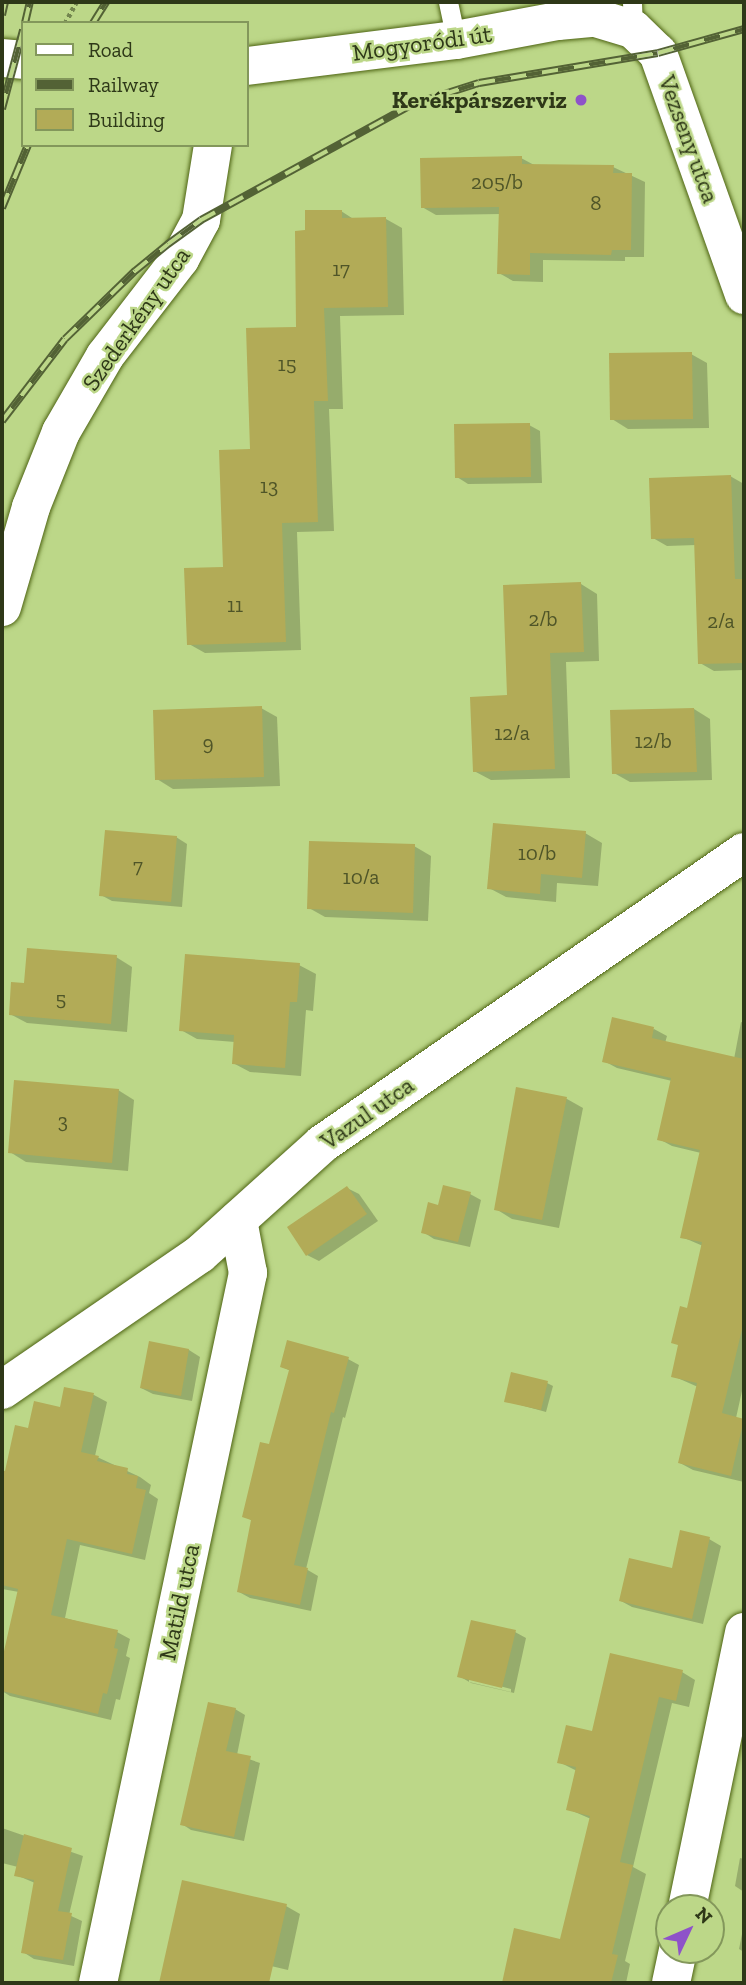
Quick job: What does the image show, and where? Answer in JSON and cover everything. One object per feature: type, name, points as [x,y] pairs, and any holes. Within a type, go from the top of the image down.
[{"type":"street","name":"Vezseny utca","points":[[596,18],[633,15],[658,53],[743,286]]},
{"type":"street","name":"Mogyoródi út","points":[[248,66],[456,40],[558,21],[596,18]]},
{"type":"street","points":[[2,58],[21,60]]},
{"type":"street","name":"Szederkény utca","points":[[2,607],[31,507],[61,432],[105,356],[180,259],[201,220],[213,147]]},
{"type":"street","name":"Vazul utca","points":[[2,1390],[200,1254],[323,1143],[744,852]]},
{"type":"street","name":"Matild utca","points":[[98,1983],[248,1273],[238,1220]]},
{"type":"street","points":[[690,1894],[744,1632]]},
{"type":"street","points":[[671,1983],[675,1964]]},
{"type":"lane","points":[[448,2],[456,40]]},
{"type":"path","points":[[66,21],[76,2]]},
{"type":"building","points":[[522,156],[522,164],[614,165],[613,173],[632,173],[631,250],[612,250],[611,255],[530,253],[530,275],[497,274],[499,207],[421,208],[420,158]]},
{"type":"building","points":[[305,210],[342,210],[342,218],[386,217],[388,307],[324,308],[328,401],[314,401],[318,522],[282,523],[286,642],[187,645],[184,568],[223,567],[219,450],[250,449],[246,328],[296,327],[295,231],[305,230]]},
{"type":"building","points":[[692,352],[693,419],[610,420],[609,353]]},
{"type":"building","points":[[530,423],[531,477],[455,478],[454,424]]},
{"type":"building","points":[[731,475],[735,579],[744,579],[744,663],[698,664],[694,538],[651,539],[649,478]]},
{"type":"building","points":[[581,582],[584,652],[550,653],[555,769],[473,772],[470,697],[507,695],[503,585]]},
{"type":"building","points":[[262,706],[264,777],[155,780],[153,710]]},
{"type":"building","points":[[694,708],[697,772],[612,774],[610,710]]},
{"type":"building","points":[[493,823],[586,831],[582,878],[541,874],[540,894],[487,889]]},
{"type":"building","points":[[105,830],[177,836],[171,902],[99,896]]},
{"type":"building","points":[[309,841],[415,844],[413,913],[307,909]]},
{"type":"building","points":[[27,948],[117,955],[111,1024],[9,1015],[11,982],[24,983]]},
{"type":"building","points":[[185,954],[300,963],[297,1002],[290,1002],[285,1068],[232,1064],[234,1035],[179,1031]]},
{"type":"building","points":[[612,1017],[654,1027],[652,1038],[744,1059],[744,1321],[722,1413],[744,1419],[731,1476],[678,1463],[697,1383],[671,1377],[678,1345],[671,1343],[680,1306],[687,1308],[702,1242],[680,1238],[700,1150],[657,1140],[671,1078],[602,1062]]},
{"type":"building","points":[[14,1080],[119,1089],[112,1163],[8,1153]]},
{"type":"building","points":[[516,1087],[567,1097],[542,1220],[494,1210]]},
{"type":"building","points":[[443,1185],[471,1192],[458,1242],[421,1233],[428,1202],[438,1205]]},
{"type":"building","points":[[347,1186],[367,1214],[306,1256],[287,1227]]},
{"type":"building","points":[[287,1340],[349,1357],[334,1413],[331,1412],[294,1565],[308,1568],[300,1605],[237,1592],[251,1520],[242,1517],[260,1442],[269,1444],[289,1370],[280,1367]]},
{"type":"building","points":[[149,1341],[189,1349],[181,1396],[140,1388]]},
{"type":"building","points":[[511,1372],[548,1381],[541,1410],[504,1402]]},
{"type":"building","points":[[64,1387],[94,1393],[81,1452],[99,1456],[97,1461],[128,1468],[127,1474],[138,1476],[136,1488],[146,1490],[132,1554],[67,1539],[51,1615],[118,1630],[114,1648],[118,1649],[107,1694],[103,1693],[98,1714],[2,1691],[2,1660],[18,1589],[2,1585],[2,1470],[5,1471],[15,1425],[28,1428],[34,1401],[60,1407]]},
{"type":"building","points":[[680,1530],[710,1537],[692,1619],[619,1601],[629,1558],[672,1568]]},
{"type":"building","points":[[471,1620],[516,1630],[502,1688],[457,1677]]},
{"type":"building","points":[[610,1653],[683,1670],[676,1701],[659,1697],[620,1862],[633,1865],[612,1954],[618,1955],[611,1983],[502,1983],[514,1928],[560,1939],[590,1816],[566,1810],[576,1767],[557,1763],[566,1725],[592,1731]]},
{"type":"building","points":[[208,1702],[236,1708],[226,1751],[251,1756],[234,1837],[180,1825]]},
{"type":"building","points":[[24,1834],[72,1848],[58,1911],[72,1913],[63,1960],[21,1953],[34,1880],[14,1876]]},
{"type":"building","points":[[182,1880],[287,1904],[269,1983],[159,1983]]},
{"type":"railway","points":[[2,15],[5,2]]},
{"type":"railway","points":[[25,21],[30,2]]},
{"type":"railway","points":[[94,21],[106,2]]},
{"type":"railway","points":[[2,421],[65,339],[135,271],[168,244],[201,220],[413,104],[479,83],[658,53],[744,29]]},
{"type":"railway","points":[[2,109],[21,38]]},
{"type":"railway","points":[[2,208],[27,147]]},
{"type":"place","name":"Kerékpárszerviz","points":[[581,100]]}]
